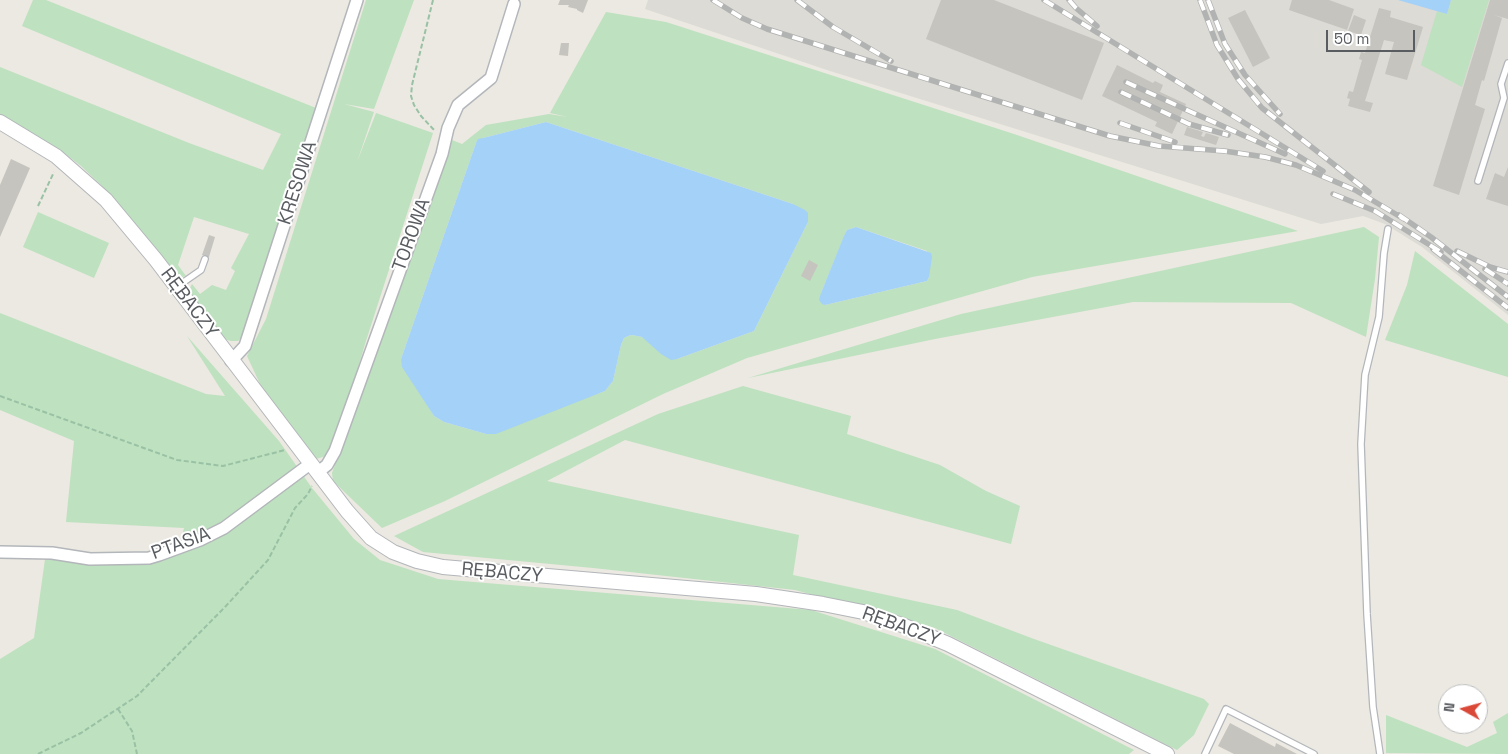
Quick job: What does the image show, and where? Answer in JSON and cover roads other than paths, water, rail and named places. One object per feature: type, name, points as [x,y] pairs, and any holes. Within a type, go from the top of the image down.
[{"type":"street","name":"KRESOWA","points":[[231,361],[245,346],[357,0]]},
{"type":"street","name":"TOROWA","points":[[314,473],[326,465],[335,451],[458,105],[491,78],[514,4]]},
{"type":"street","name":"RĘBACZY","points":[[2,126],[56,156],[106,200],[156,260],[297,446],[314,473],[371,538],[393,552],[443,568],[756,594],[862,612],[902,625],[948,644],[1167,754]]},
{"type":"street","name":"PTASIA","points":[[0,552],[52,553],[90,559],[148,558],[159,556],[200,540],[224,528],[314,473]]},
{"type":"lane","points":[[1478,181],[1506,98],[1501,84],[1508,63]]},
{"type":"lane","points":[[1380,754],[1373,707],[1367,614],[1361,444],[1365,375],[1379,317],[1388,230]]},
{"type":"lane","points":[[176,287],[201,270],[205,259]]},
{"type":"lane","points":[[1205,754],[1226,709],[1314,754]]},
{"type":"water","points":[[1398,0],[1451,0],[1447,14]]},
{"type":"water","points":[[546,122],[793,204],[808,213],[808,222],[754,331],[671,360],[661,354],[642,337],[628,336],[624,338],[621,345],[613,381],[605,391],[496,434],[486,434],[444,422],[434,416],[402,367],[401,359],[478,139]]},
{"type":"water","points":[[856,227],[931,253],[932,257],[927,281],[825,305],[822,304],[819,300],[821,293],[844,236],[847,230]]},
{"type":"railway","points":[[713,0],[742,18],[767,29],[1110,136],[1159,146],[1224,151],[1265,157],[1296,165],[1355,190],[1404,219]]},
{"type":"railway","points":[[797,0],[833,27],[891,61]]},
{"type":"railway","points":[[1044,0],[1323,171]]},
{"type":"railway","points":[[1069,0],[1097,26]]},
{"type":"railway","points":[[1200,0],[1217,45],[1238,79],[1262,108],[1369,192]]},
{"type":"railway","points":[[1208,0],[1225,44],[1245,75],[1280,114]]},
{"type":"railway","points":[[1126,82],[1285,154]]},
{"type":"railway","points":[[1121,92],[1189,124],[1228,135]]},
{"type":"railway","points":[[1120,123],[1175,142]]},
{"type":"railway","points":[[1333,194],[1375,211],[1441,252]]},
{"type":"railway","points":[[1399,215],[1431,237],[1508,297]]},
{"type":"railway","points":[[1433,249],[1508,308]]},
{"type":"railway","points":[[1457,251],[1490,267],[1508,272]]},
{"type":"railway","points":[[1485,269],[1508,284]]}]
